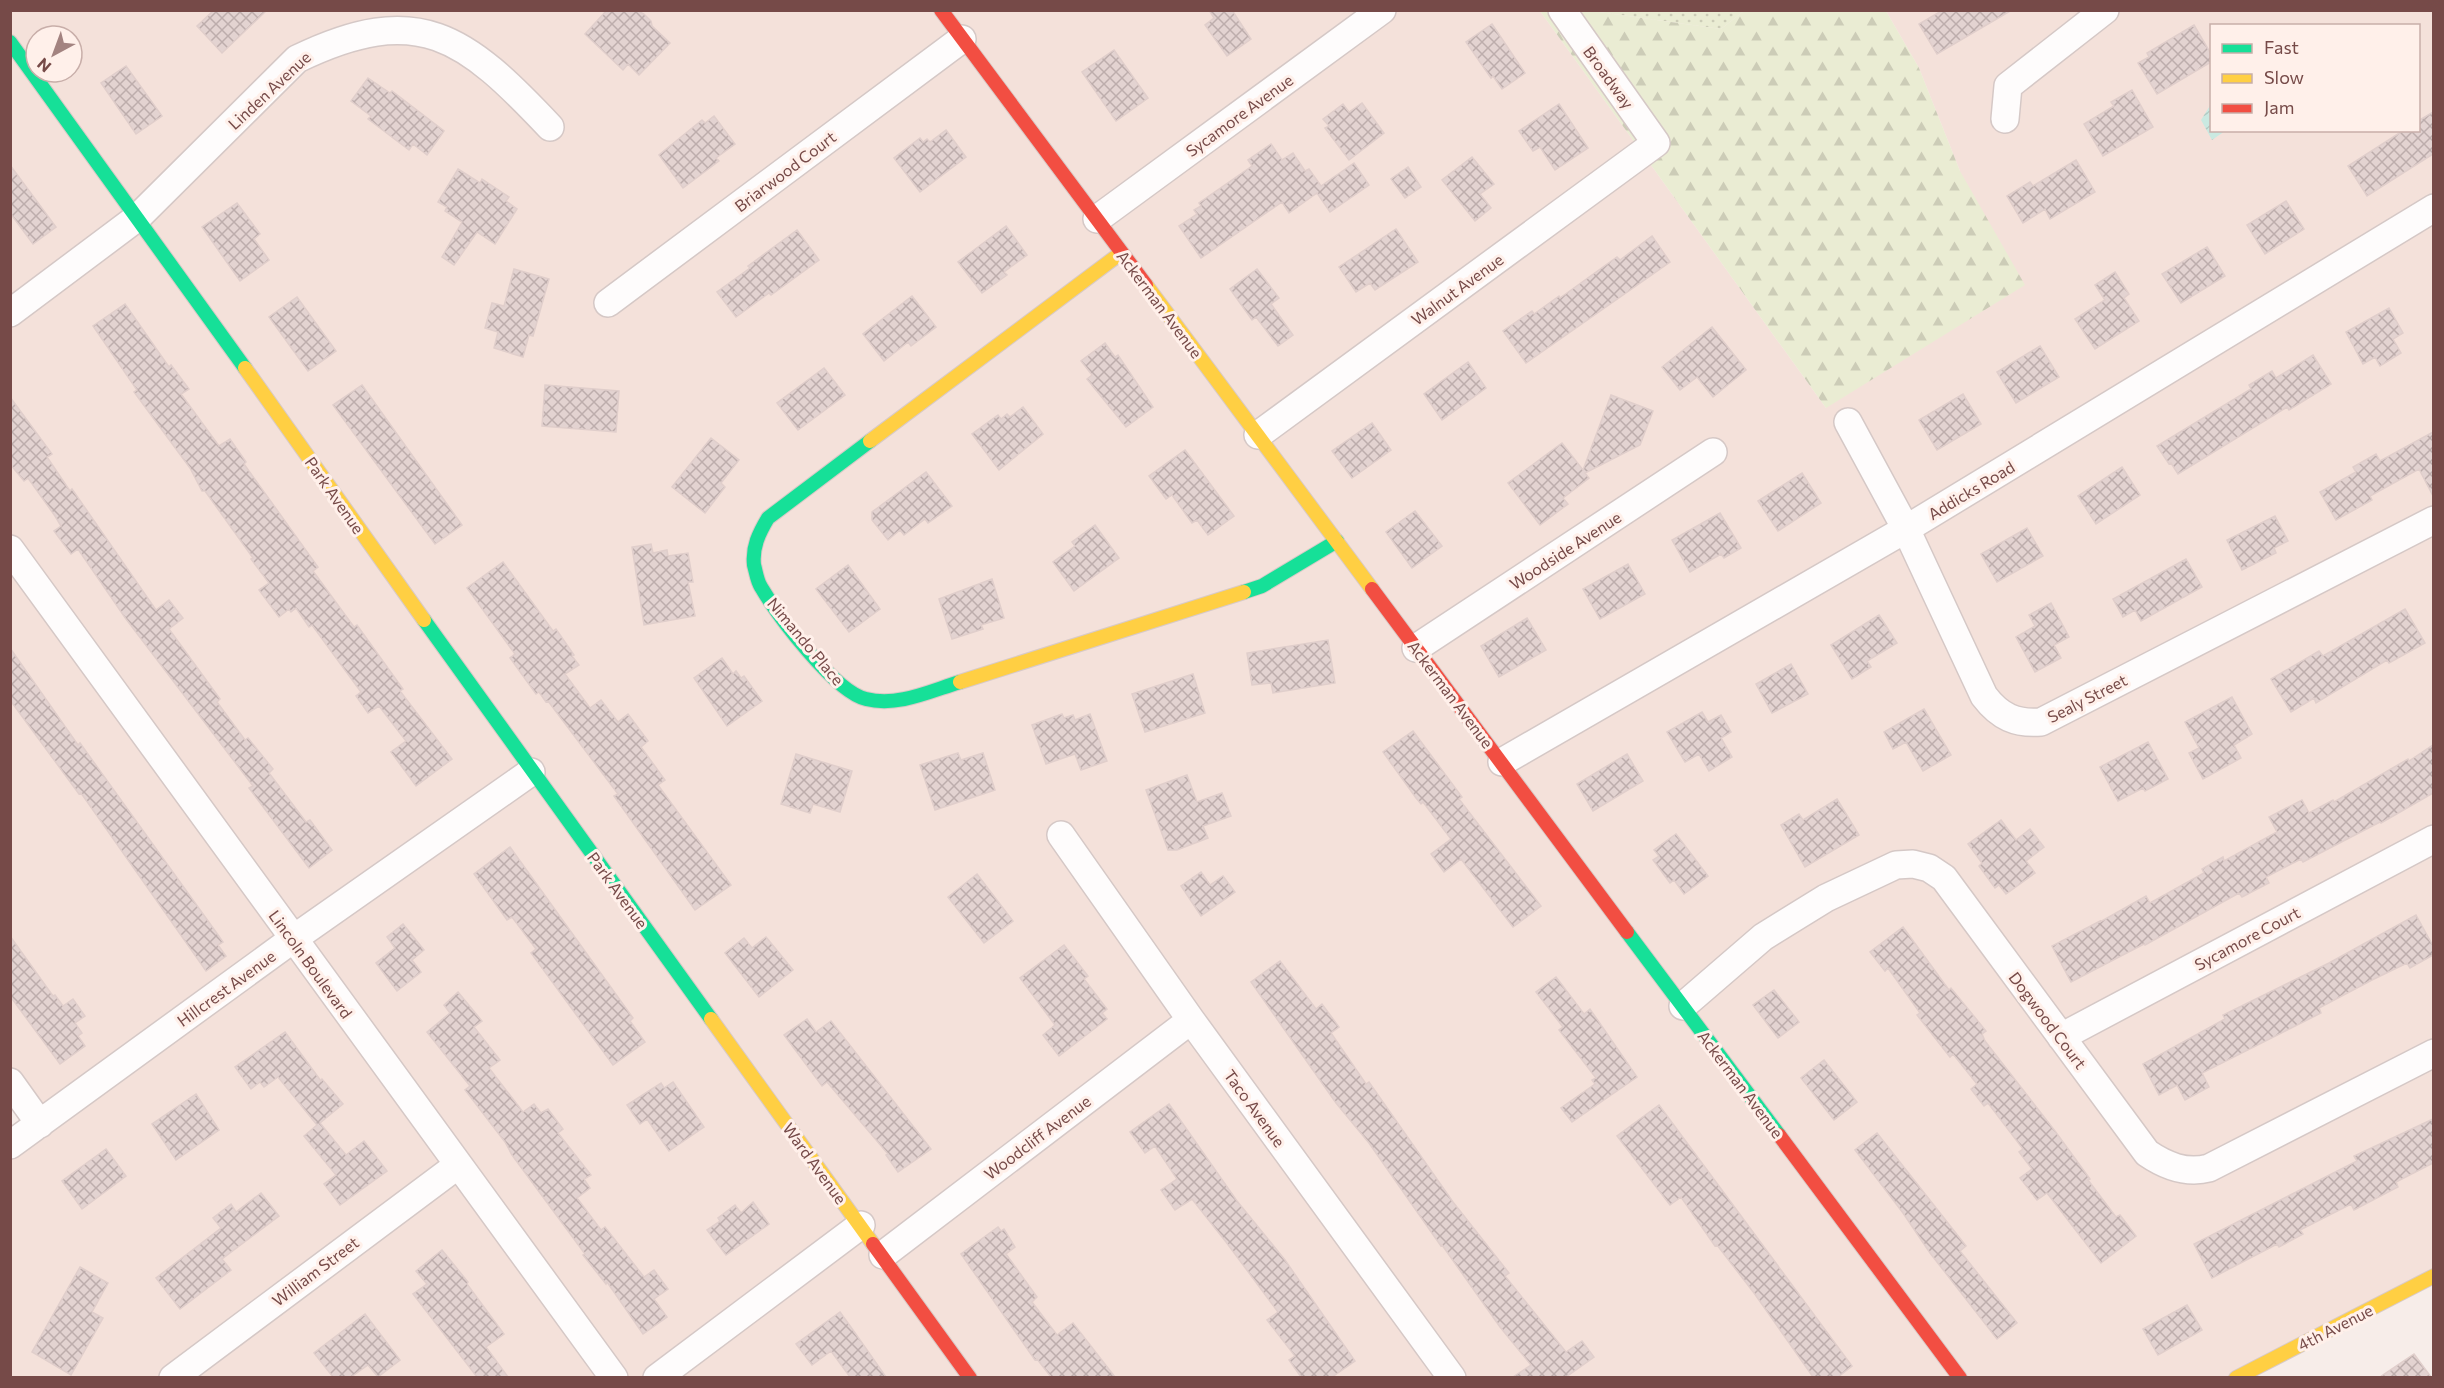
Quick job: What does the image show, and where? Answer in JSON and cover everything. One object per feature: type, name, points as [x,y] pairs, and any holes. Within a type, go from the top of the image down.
[{"type":"street","name":"Ackerman Avenue","points":[[941,10],[1960,1377]]},
{"type":"street","name":"Sycamore Avenue","points":[[1096,219],[1382,10]]},
{"type":"street","name":"Broadway","points":[[1562,10],[1656,143]]},
{"type":"street","points":[[2005,118],[2008,86],[2105,10]]},
{"type":"street","name":"Linden Avenue","points":[[10,313],[138,217],[297,59],[327,40],[354,28],[411,20],[430,25],[452,36],[494,69],[550,127]]},
{"type":"street","name":"Briarwood Court","points":[[608,303],[962,39]]},
{"type":"street","name":"Park Avenue","points":[[10,42],[138,217],[531,772],[660,949]]},
{"type":"street","name":"Walnut Avenue","points":[[1258,435],[1656,143]]},
{"type":"street","name":"Addicks Road","points":[[1502,762],[1906,529],[2433,208]]},
{"type":"street","name":"Nimando Place","points":[[1121,253],[768,518],[759,532],[753,550],[753,568],[760,586],[836,682],[854,695],[873,701],[895,702],[1262,586],[1337,541]]},
{"type":"street","name":"Sealy Street","points":[[1848,422],[1906,529],[1984,696],[1994,709],[2008,719],[2023,723],[2041,722],[2433,520]]},
{"type":"street","name":"Woodside Avenue","points":[[1416,648],[1713,452]]},
{"type":"street","name":"Lincoln Boulevard","points":[[10,549],[614,1377]]},
{"type":"street","name":"Hillcrest Avenue","points":[[10,1145],[293,939],[531,772]]},
{"type":"street","name":"Taco Avenue","points":[[1061,835],[1191,1020],[1452,1377]]},
{"type":"street","name":"Sycamore Court","points":[[2061,1037],[2433,839]]},
{"type":"street","name":"Dogwood Court","points":[[1683,1006],[1763,937],[1805,909],[1896,865],[1913,864],[1929,868],[1944,878],[2147,1153],[2163,1164],[2182,1170],[2209,1168],[2433,1053]]},
{"type":"street","name":"Ward Avenue","points":[[660,949],[970,1377]]},
{"type":"street","name":"Woodcliff Avenue","points":[[883,1255],[1191,1020]]},
{"type":"street","points":[[10,1082],[40,1124]]},
{"type":"street","name":"William Street","points":[[172,1377],[458,1165]]},
{"type":"street","points":[[657,1377],[861,1225]]},
{"type":"street","name":"4th Avenue","points":[[2236,1377],[2433,1276]]},
{"type":"shaded area","points":[[11,11],[1540,11],[1826,408],[1960,171],[1919,68],[1886,11],[2433,11],[2433,1276],[2236,1377],[11,1377],[11,1145],[40,1123],[11,1082]]},
{"type":"green space","points":[[1540,11],[1592,11],[1721,29],[1744,11],[1886,11],[1919,68],[1960,171],[2025,285],[1826,408]]},
{"type":"green space","points":[[1592,11],[1744,11],[1721,29]]},
{"type":"water","points":[[2210,106],[2210,132],[2224,132],[2212,140],[2201,120]]},
{"type":"building","points":[[214,10],[267,10],[222,53],[197,26]]},
{"type":"building","points":[[607,10],[636,10],[644,14],[651,21],[652,26],[670,43],[639,75],[628,64],[623,70],[585,34]]},
{"type":"building","points":[[1209,10],[1232,10],[1251,39],[1227,56],[1205,25],[1214,18]]},
{"type":"building","points":[[1943,10],[2012,10],[1937,54],[1919,24]]},
{"type":"building","points":[[1492,24],[1525,73],[1502,89],[1493,76],[1491,78],[1466,42]]},
{"type":"building","points":[[2194,25],[2210,52],[2210,63],[2157,94],[2138,63],[2149,57],[2147,53]]},
{"type":"building","points":[[1114,50],[1148,98],[1116,121],[1082,72]]},
{"type":"building","points":[[126,66],[162,116],[136,134],[101,83]]},
{"type":"building","points":[[368,78],[390,93],[392,91],[444,131],[427,155],[413,144],[409,150],[368,119],[371,116],[351,101]]},
{"type":"building","points":[[2132,90],[2153,127],[2103,156],[2084,124],[2114,106],[2111,102]]},
{"type":"building","points":[[1362,103],[1384,133],[1349,160],[1325,128],[1329,126],[1323,119],[1343,104],[1349,112]]},
{"type":"building","points":[[1559,104],[1588,148],[1555,170],[1540,147],[1533,151],[1519,131]]},
{"type":"building","points":[[2433,112],[2433,154],[2367,196],[2348,166],[2401,132],[2420,132],[2420,120]]},
{"type":"building","points":[[714,116],[735,144],[716,158],[719,161],[683,188],[659,155],[702,120],[705,123]]},
{"type":"building","points":[[946,130],[966,157],[920,192],[894,158],[920,138],[923,142],[927,139],[930,142]]},
{"type":"building","points":[[1271,144],[1282,160],[1293,153],[1305,171],[1309,169],[1321,186],[1354,163],[1369,185],[1330,212],[1317,193],[1289,213],[1282,202],[1201,258],[1179,226],[1197,214],[1194,210],[1201,206],[1199,203],[1252,166],[1248,160]]},
{"type":"building","points":[[1472,157],[1494,184],[1480,194],[1491,208],[1475,221],[1442,180]]},
{"type":"building","points":[[2076,160],[2095,192],[2050,219],[2045,209],[2023,223],[2007,196],[2030,182],[2033,186]]},
{"type":"building","points":[[10,165],[56,227],[33,244],[10,213]]},
{"type":"building","points":[[1408,167],[1421,187],[1405,198],[1391,179]]},
{"type":"building","points":[[458,169],[480,183],[482,179],[509,197],[506,201],[517,209],[495,244],[477,232],[454,265],[442,257],[462,222],[445,211],[447,207],[438,202]]},
{"type":"building","points":[[2286,201],[2304,229],[2265,254],[2247,225]]},
{"type":"building","points":[[237,203],[260,234],[254,239],[269,260],[240,281],[202,227]]},
{"type":"building","points":[[1006,226],[1027,255],[1004,272],[1007,275],[982,293],[958,262]]},
{"type":"building","points":[[1396,229],[1418,262],[1375,290],[1370,283],[1356,292],[1339,267]]},
{"type":"building","points":[[797,230],[819,260],[736,317],[717,292]]},
{"type":"building","points":[[1652,236],[1670,262],[1526,363],[1503,331],[1532,311],[1534,314],[1559,296],[1560,298],[1617,257],[1620,260]]},
{"type":"building","points":[[2207,247],[2225,276],[2181,303],[2162,274]]},
{"type":"building","points":[[514,269],[549,279],[533,336],[529,335],[523,357],[494,348],[498,332],[485,328],[492,303],[504,306]]},
{"type":"building","points":[[1257,269],[1279,298],[1271,304],[1293,335],[1278,346],[1256,317],[1252,320],[1230,289]]},
{"type":"building","points":[[2115,272],[2129,294],[2124,298],[2139,321],[2095,349],[2075,319],[2105,300],[2095,285]]},
{"type":"building","points":[[912,296],[936,327],[911,346],[908,342],[884,361],[863,334]]},
{"type":"building","points":[[297,297],[336,351],[308,371],[269,317]]},
{"type":"building","points":[[125,304],[169,367],[171,365],[189,389],[181,394],[219,446],[230,439],[246,462],[244,464],[318,567],[313,571],[354,627],[357,625],[403,689],[400,691],[452,759],[416,786],[391,752],[406,741],[379,706],[368,713],[356,696],[361,692],[312,625],[309,627],[296,608],[291,612],[289,609],[279,617],[259,590],[269,583],[205,491],[202,491],[190,468],[134,392],[137,390],[93,326]]},
{"type":"building","points":[[2389,308],[2403,333],[2393,339],[2401,353],[2380,366],[2375,357],[2363,364],[2346,332]]},
{"type":"building","points":[[1712,327],[1746,370],[1713,397],[1697,377],[1680,390],[1662,367]]},
{"type":"building","points":[[1105,343],[1115,357],[1118,355],[1153,407],[1126,427],[1087,379],[1092,375],[1081,361]]},
{"type":"building","points":[[2040,346],[2059,377],[2016,403],[1997,372]]},
{"type":"building","points":[[2313,355],[2331,384],[2289,410],[2287,407],[2178,474],[2157,446],[2251,389],[2249,385],[2272,371],[2276,378]]},
{"type":"building","points":[[1468,362],[1486,388],[1442,420],[1424,394]]},
{"type":"building","points":[[824,368],[845,395],[798,430],[777,403]]},
{"type":"building","points":[[362,385],[462,525],[435,544],[333,405]]},
{"type":"building","points":[[545,385],[619,391],[616,432],[542,426]]},
{"type":"building","points":[[1963,394],[1981,424],[1937,450],[1919,420]]},
{"type":"building","points":[[1611,395],[1653,411],[1640,445],[1585,473],[1589,478],[1563,498],[1568,504],[1540,525],[1508,483],[1562,443],[1583,470]]},
{"type":"building","points":[[10,397],[52,454],[47,457],[70,491],[72,489],[156,610],[169,600],[183,618],[169,629],[220,699],[217,702],[245,740],[248,738],[273,769],[269,773],[306,822],[310,820],[332,850],[309,868],[249,788],[253,786],[126,619],[78,549],[71,554],[54,531],[61,526],[28,478],[24,481],[10,464]]},
{"type":"building","points":[[1023,407],[1043,434],[999,470],[972,434],[998,415],[1001,419],[1007,414],[1010,417]]},
{"type":"building","points":[[1372,423],[1391,450],[1352,478],[1332,451]]},
{"type":"building","points":[[2433,432],[2433,496],[2419,469],[2370,496],[2372,500],[2336,520],[2320,492],[2356,472],[2353,467],[2376,454],[2380,461]]},
{"type":"building","points":[[711,438],[739,460],[721,483],[725,487],[705,513],[672,487]]},
{"type":"building","points":[[1185,450],[1234,516],[1208,535],[1197,520],[1192,523],[1172,495],[1166,499],[1149,476]]},
{"type":"building","points":[[2122,467],[2140,495],[2096,524],[2078,496]]},
{"type":"building","points":[[926,472],[952,506],[928,523],[925,519],[904,535],[900,530],[888,540],[872,520],[872,512]]},
{"type":"building","points":[[1802,473],[1821,503],[1778,531],[1758,501]]},
{"type":"building","points":[[1415,511],[1442,546],[1412,568],[1386,532]]},
{"type":"building","points":[[1720,513],[1741,548],[1724,558],[1721,554],[1690,572],[1672,540]]},
{"type":"building","points":[[2275,516],[2288,541],[2274,548],[2276,553],[2242,570],[2227,540]]},
{"type":"building","points":[[1095,525],[1119,558],[1074,591],[1053,562],[1075,546],[1072,542]]},
{"type":"building","points":[[2027,528],[2043,556],[1997,582],[1981,554]]},
{"type":"building","points":[[651,544],[653,553],[667,550],[668,556],[688,553],[693,582],[688,582],[695,616],[644,625],[632,547]]},
{"type":"building","points":[[2186,559],[2202,587],[2141,621],[2135,610],[2123,617],[2113,599]]},
{"type":"building","points":[[503,562],[553,631],[556,629],[574,655],[572,656],[579,665],[565,674],[590,708],[601,700],[618,722],[628,714],[648,741],[641,747],[665,780],[658,785],[731,885],[695,910],[614,796],[618,794],[548,701],[546,702],[539,692],[536,694],[510,658],[515,654],[467,588]]},
{"type":"building","points":[[1628,564],[1645,594],[1600,619],[1583,589]]},
{"type":"building","points":[[848,565],[880,609],[849,632],[816,589]]},
{"type":"building","points":[[992,579],[1004,618],[981,625],[983,629],[952,639],[939,599]]},
{"type":"building","points":[[2051,603],[2069,637],[2054,645],[2061,658],[2035,672],[2016,637],[2035,626],[2029,615]]},
{"type":"building","points":[[2405,609],[2425,643],[2389,663],[2387,660],[2316,703],[2314,698],[2291,712],[2271,679],[2319,651],[2323,656]]},
{"type":"building","points":[[1879,615],[1897,643],[1867,661],[1871,667],[1852,679],[1831,645]]},
{"type":"building","points":[[1527,618],[1546,650],[1499,677],[1481,646]]},
{"type":"building","points":[[1328,640],[1335,683],[1273,693],[1271,683],[1252,685],[1247,653]]},
{"type":"building","points":[[10,648],[78,745],[80,743],[223,942],[218,945],[226,956],[206,971],[81,793],[79,794],[10,700]]},
{"type":"building","points":[[722,658],[733,674],[736,671],[741,678],[744,676],[762,701],[727,726],[694,678]]},
{"type":"building","points":[[1791,664],[1808,694],[1772,713],[1756,684]]},
{"type":"building","points":[[1193,674],[1205,713],[1145,732],[1132,694]]},
{"type":"building","points":[[2232,697],[2252,734],[2234,745],[2241,758],[2203,779],[2189,753],[2199,748],[2185,722]]},
{"type":"building","points":[[1924,709],[1951,755],[1923,771],[1906,742],[1893,749],[1884,732]]},
{"type":"building","points":[[1702,712],[1708,722],[1721,715],[1731,732],[1721,738],[1732,757],[1709,771],[1699,754],[1685,762],[1667,732]]},
{"type":"building","points":[[1062,714],[1064,718],[1073,715],[1075,720],[1090,714],[1107,761],[1081,770],[1075,754],[1046,764],[1032,725]]},
{"type":"building","points":[[1413,731],[1462,797],[1459,799],[1541,906],[1513,927],[1461,859],[1444,872],[1431,854],[1451,839],[1423,802],[1421,804],[1416,798],[1383,752]]},
{"type":"building","points":[[2148,742],[2168,779],[2145,791],[2143,788],[2118,801],[2100,767]]},
{"type":"building","points":[[2433,745],[2433,793],[2381,823],[2303,862],[2301,859],[2266,877],[2269,883],[2242,897],[2239,893],[2145,945],[2071,982],[2052,946],[2146,896],[2150,903],[2204,873],[2202,869],[2223,857],[2224,861],[2277,832],[2269,817],[2302,800],[2309,813],[2333,800],[2334,802],[2408,759],[2409,761]]},
{"type":"building","points":[[958,753],[961,760],[983,753],[995,790],[935,810],[920,765]]},
{"type":"building","points":[[796,754],[852,771],[840,812],[813,804],[810,813],[781,804]]},
{"type":"building","points":[[1627,754],[1643,781],[1593,811],[1577,784]]},
{"type":"building","points":[[1187,775],[1197,802],[1222,793],[1231,816],[1203,826],[1208,838],[1177,850],[1168,850],[1146,790]]},
{"type":"building","points":[[1837,799],[1859,835],[1805,867],[1781,825],[1799,814],[1803,820]]},
{"type":"building","points":[[2001,820],[2016,840],[2030,829],[2044,847],[2026,861],[2035,873],[2006,894],[1999,885],[1995,888],[1979,866],[1982,863],[1968,844]]},
{"type":"building","points":[[1676,834],[1708,876],[1684,894],[1674,880],[1670,883],[1653,860],[1659,856],[1654,850]]},
{"type":"building","points":[[510,847],[633,1018],[630,1021],[645,1042],[613,1065],[531,953],[536,949],[512,917],[507,920],[474,874]]},
{"type":"building","points":[[1201,872],[1210,885],[1223,876],[1235,892],[1201,916],[1181,886]]},
{"type":"building","points":[[977,874],[1013,921],[984,943],[948,897]]},
{"type":"building","points":[[2416,915],[2433,946],[2433,955],[2410,968],[2407,963],[2372,980],[2319,1008],[2321,1013],[2202,1073],[2209,1087],[2185,1100],[2177,1085],[2159,1095],[2143,1064],[2225,1019],[2223,1015],[2329,963]]},
{"type":"building","points":[[403,924],[424,950],[412,960],[421,972],[397,991],[376,963],[395,948],[387,937]]},
{"type":"building","points":[[1903,927],[1949,990],[1951,988],[1986,1031],[1982,1034],[1985,1041],[2055,1131],[2090,1179],[2088,1180],[2116,1217],[2120,1215],[2136,1236],[2101,1263],[2047,1193],[2037,1200],[2020,1178],[2032,1169],[2019,1152],[2023,1149],[1988,1103],[1984,1106],[1971,1089],[1977,1084],[1953,1054],[1950,1057],[1917,1015],[1920,1013],[1888,968],[1885,971],[1870,952]]},
{"type":"building","points":[[10,936],[53,996],[55,995],[63,1006],[73,999],[85,1016],[75,1023],[82,1033],[78,1036],[85,1046],[60,1064],[10,996]]},
{"type":"building","points":[[766,937],[793,970],[759,997],[725,953],[744,938],[752,948]]},
{"type":"building","points":[[1064,945],[1088,976],[1084,979],[1107,1009],[1102,1013],[1107,1019],[1059,1056],[1043,1035],[1055,1025],[1020,978]]},
{"type":"building","points":[[1280,961],[1316,1009],[1322,1004],[1339,1027],[1331,1033],[1366,1084],[1369,1082],[1453,1202],[1509,1273],[1505,1276],[1566,1352],[1582,1341],[1594,1357],[1566,1377],[1513,1377],[1531,1365],[1500,1327],[1369,1143],[1336,1103],[1251,982]]},
{"type":"building","points":[[1556,977],[1584,1014],[1590,1009],[1637,1077],[1572,1122],[1561,1108],[1595,1084],[1592,1080],[1596,1078],[1559,1030],[1563,1027],[1536,992]]},
{"type":"building","points":[[1774,990],[1799,1022],[1778,1038],[1753,1005]]},
{"type":"building","points":[[458,992],[482,1021],[474,1027],[500,1060],[489,1068],[523,1112],[534,1104],[541,1113],[548,1109],[563,1129],[558,1133],[591,1175],[584,1179],[590,1188],[577,1198],[601,1230],[605,1227],[644,1277],[654,1270],[668,1289],[654,1299],[667,1317],[643,1334],[607,1282],[606,1284],[583,1255],[585,1254],[512,1155],[505,1142],[465,1090],[470,1086],[427,1032],[450,1013],[444,1005]]},
{"type":"building","points":[[807,1019],[816,1032],[831,1021],[931,1149],[898,1172],[886,1155],[888,1154],[827,1082],[822,1086],[784,1035]]},
{"type":"building","points":[[285,1032],[321,1081],[322,1079],[343,1104],[320,1123],[346,1155],[364,1141],[387,1171],[340,1205],[324,1184],[336,1175],[304,1136],[317,1125],[278,1077],[264,1087],[260,1082],[251,1089],[235,1067]]},
{"type":"building","points":[[1824,1060],[1857,1102],[1834,1120],[1801,1078]]},
{"type":"building","points":[[673,1082],[704,1127],[669,1151],[647,1119],[640,1124],[627,1105],[661,1083],[664,1088]]},
{"type":"building","points":[[196,1094],[219,1130],[176,1160],[152,1124]]},
{"type":"building","points":[[1169,1104],[1237,1201],[1285,1260],[1355,1361],[1332,1377],[1301,1377],[1289,1360],[1295,1356],[1267,1320],[1278,1312],[1226,1242],[1192,1199],[1175,1210],[1161,1190],[1177,1179],[1155,1146],[1145,1153],[1130,1132]]},
{"type":"building","points":[[1659,1105],[1852,1366],[1838,1377],[1813,1377],[1754,1293],[1717,1245],[1715,1246],[1681,1197],[1670,1205],[1617,1136]]},
{"type":"building","points":[[2433,1119],[2433,1163],[2396,1182],[2398,1187],[2354,1210],[2351,1204],[2300,1230],[2303,1234],[2279,1247],[2277,1244],[2212,1278],[2194,1244],[2357,1161],[2354,1156]]},
{"type":"building","points":[[1877,1133],[1966,1246],[1960,1251],[2017,1323],[1997,1339],[1930,1253],[1855,1150]]},
{"type":"building","points":[[106,1149],[126,1176],[82,1209],[62,1181]]},
{"type":"building","points":[[261,1193],[279,1216],[222,1259],[231,1270],[180,1309],[156,1278],[221,1228],[213,1218],[231,1204],[236,1212]]},
{"type":"building","points":[[753,1202],[769,1224],[726,1255],[707,1230],[720,1221],[718,1218],[735,1205],[741,1213]]},
{"type":"building","points":[[998,1227],[1001,1231],[1004,1229],[1015,1247],[1006,1254],[1037,1297],[1032,1302],[1057,1335],[1073,1323],[1115,1377],[1051,1377],[1037,1359],[1035,1360],[961,1254]]},
{"type":"building","points":[[442,1250],[468,1282],[467,1284],[504,1334],[486,1347],[508,1377],[477,1377],[413,1294],[427,1284],[416,1271]]},
{"type":"building","points":[[80,1267],[108,1283],[92,1312],[103,1318],[71,1375],[32,1352]]},
{"type":"building","points":[[2187,1305],[2202,1330],[2158,1355],[2143,1329]]},
{"type":"building","points":[[840,1312],[886,1377],[850,1377],[831,1351],[812,1365],[796,1344]]},
{"type":"building","points":[[365,1314],[400,1360],[378,1377],[368,1365],[351,1377],[333,1377],[314,1353]]},
{"type":"building","points":[[2414,1354],[2431,1377],[2380,1377]]},
{"type":"traffic: fast","points":[[10,42],[245,368]]},
{"type":"traffic: fast","points":[[870,441],[768,518],[759,535],[754,552],[758,582],[780,616],[808,651],[839,683],[853,693],[878,701],[902,700],[960,682]]},
{"type":"traffic: fast","points":[[1244,592],[1262,586],[1337,541]]},
{"type":"traffic: fast","points":[[424,620],[711,1019]]},
{"type":"traffic: fast","points":[[1627,932],[1779,1135]]},
{"type":"traffic: slow","points":[[870,441],[1121,253]]},
{"type":"traffic: slow","points":[[1146,285],[1372,589]]},
{"type":"traffic: slow","points":[[245,368],[424,620]]},
{"type":"traffic: slow","points":[[960,682],[1244,592]]},
{"type":"traffic: slow","points":[[711,1019],[873,1244]]},
{"type":"traffic: slow","points":[[2236,1378],[2434,1276]]},
{"type":"traffic: jam","points":[[941,10],[1146,285]]},
{"type":"traffic: jam","points":[[1372,589],[1627,932]]},
{"type":"traffic: jam","points":[[1779,1135],[1960,1378]]},
{"type":"traffic: jam","points":[[873,1244],[970,1378]]}]
